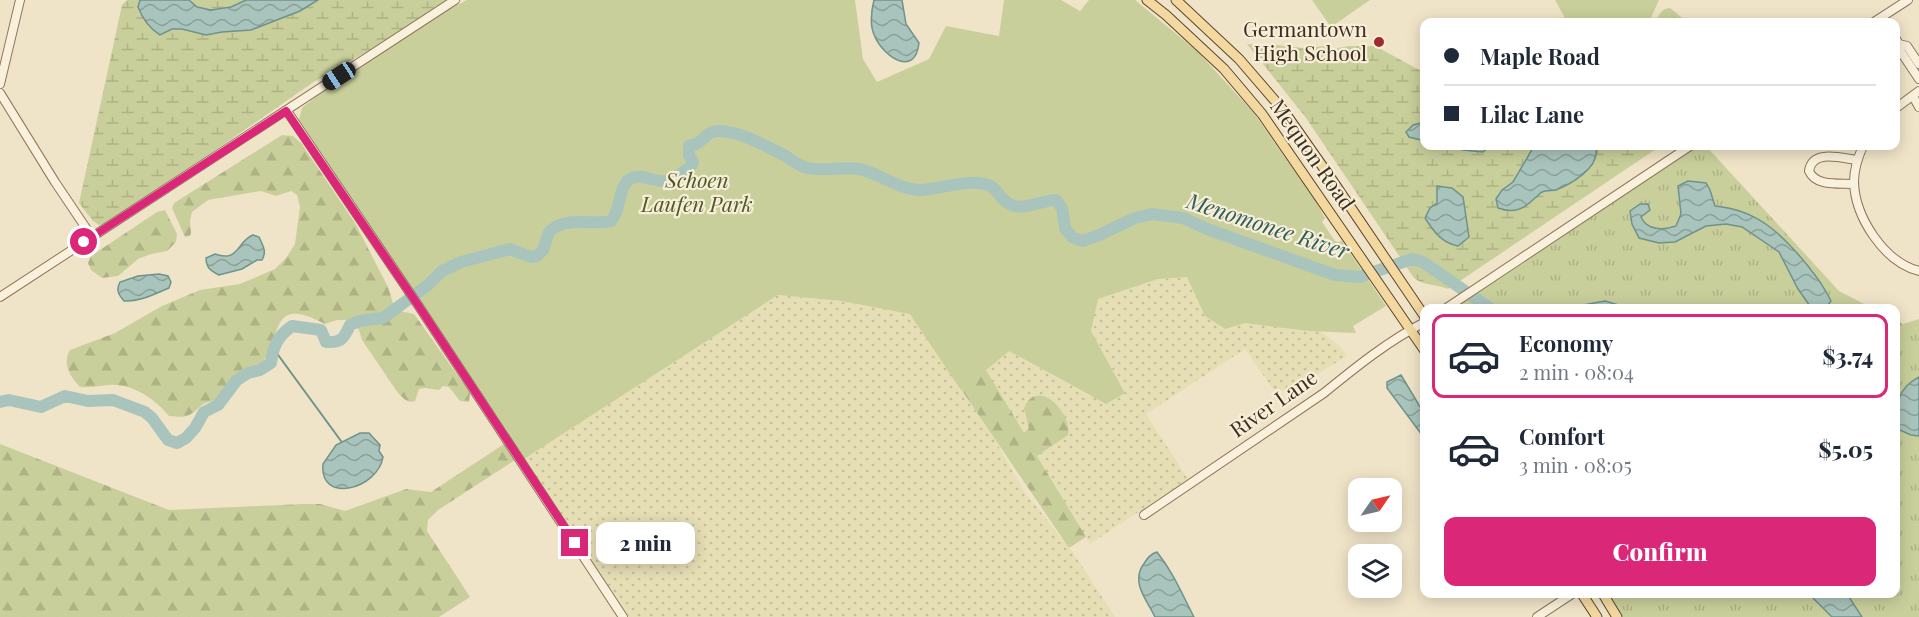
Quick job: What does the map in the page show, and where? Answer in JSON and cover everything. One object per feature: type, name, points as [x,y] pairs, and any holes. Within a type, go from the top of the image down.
[{"type":"main road","name":"Mequon Road","points":[[1147,0],[1224,69],[1262,114],[1420,343]]},
{"type":"main road","name":"Mequon Road","points":[[1176,0],[1239,59],[1283,110],[1420,309]]},
{"type":"main road","points":[[1585,598],[1597,617]]},
{"type":"main road","points":[[1605,598],[1617,617]]},
{"type":"street","points":[[0,84],[20,0]]},
{"type":"street","points":[[0,297],[455,0]]},
{"type":"street","points":[[1884,18],[1908,0]]},
{"type":"street","points":[[1900,43],[1907,46],[1919,64]]},
{"type":"street","points":[[1900,49],[1919,80]]},
{"type":"street","points":[[0,93],[92,237]]},
{"type":"street","points":[[1900,105],[1916,94],[1919,107]]},
{"type":"street","points":[[286,111],[418,305],[623,617]]},
{"type":"street","points":[[1452,304],[1684,150]]},
{"type":"street","points":[[1861,150],[1857,160],[1854,184],[1858,205],[1864,218],[1883,247],[1902,263],[1919,271]]},
{"type":"street","points":[[1854,184],[1815,180],[1809,171],[1813,160],[1820,157],[1857,160]]},
{"type":"street","name":"River Lane","points":[[1144,514],[1324,393],[1348,372],[1420,324]]},
{"type":"street","points":[[1537,617],[1566,598]]},
{"type":"shaded area","points":[[1188,277],[1205,316],[1225,329],[1245,323],[1320,331],[1339,345],[1347,356],[1290,391],[1273,389],[1245,349],[1146,414],[1188,479],[1090,544],[986,370],[1009,351],[1090,396],[1125,392],[1091,331],[1097,299],[1158,279]]},
{"type":"shaded area","points":[[778,295],[842,301],[910,314],[991,433],[1024,491],[1074,554],[1115,617],[629,617],[524,459]]},
{"type":"green space","points":[[127,0],[449,0],[380,44],[312,83],[200,161],[104,224],[99,225],[79,203],[122,5]]},
{"type":"green space","name":"Schoen Laufen Park","points":[[467,0],[855,0],[863,59],[877,82],[929,59],[946,26],[999,36],[1004,0],[1061,0],[1080,11],[1089,0],[1135,0],[1197,51],[1253,112],[1315,200],[1325,218],[1322,222],[1335,241],[1342,241],[1386,306],[1353,326],[1356,333],[1309,331],[1245,323],[1225,329],[1205,316],[1187,277],[1158,279],[1098,299],[1091,331],[1125,393],[1106,404],[1009,351],[961,390],[910,314],[842,301],[778,295],[524,459],[299,120],[302,108],[332,84],[438,15]]},
{"type":"green space","points":[[1312,0],[1370,0],[1331,27]]},
{"type":"green space","points":[[1555,0],[1659,0],[1651,18],[1565,18]]},
{"type":"green space","points":[[1670,8],[1682,18],[1658,18],[1664,9]]},
{"type":"green space","points":[[1247,44],[1302,48],[1326,46],[1334,49],[1348,46],[1375,46],[1420,70],[1420,150],[1655,150],[1448,289],[1426,284],[1414,278],[1306,118]]},
{"type":"green space","points":[[282,135],[293,136],[301,143],[355,223],[388,287],[393,303],[400,311],[414,314],[470,393],[469,402],[460,401],[449,387],[443,386],[439,390],[419,389],[415,401],[412,402],[404,399],[350,320],[337,320],[325,324],[307,316],[295,314],[286,316],[281,322],[262,364],[240,371],[217,399],[204,404],[187,416],[169,416],[150,398],[134,389],[117,385],[80,387],[73,379],[67,365],[70,350],[115,333],[162,306],[200,290],[240,284],[275,269],[286,258],[295,244],[300,207],[297,195],[291,191],[276,196],[261,191],[208,200],[192,212],[191,233],[190,236],[185,237],[172,208],[174,203]]},
{"type":"green space","points":[[1684,150],[1710,150],[1839,291],[1864,304],[1453,304]]},
{"type":"green space","points":[[165,210],[177,234],[176,242],[167,251],[138,259],[118,276],[102,278],[91,270],[88,263],[91,256],[157,212]]},
{"type":"green space","points":[[860,292],[1009,351],[986,370],[1024,433],[1029,429],[1024,408],[1030,399],[1037,396],[1045,397],[1060,408],[1068,426],[1068,435],[1037,456],[1086,537],[1069,548],[910,314],[856,303]]},
{"type":"green space","points":[[1919,319],[1919,617],[1623,617],[1611,598],[1900,598],[1900,322],[1903,324]]},
{"type":"green space","points":[[0,444],[169,510],[320,504],[345,511],[406,489],[431,492],[504,444],[515,460],[438,510],[428,520],[427,531],[470,597],[439,617],[0,617]]},
{"type":"green space","points":[[1626,598],[1649,598],[1647,617],[1639,617]]},
{"type":"water","points":[[140,0],[189,0],[197,7],[211,10],[231,7],[246,0],[318,0],[300,11],[251,30],[206,35],[172,29],[160,35],[142,16],[138,7]]},
{"type":"water","points":[[874,0],[902,0],[906,24],[919,43],[912,60],[899,61],[879,44],[871,23]]},
{"type":"water","points":[[1420,123],[1420,140],[1409,137],[1406,132],[1413,125]]},
{"type":"water","points":[[1532,150],[1596,150],[1596,156],[1589,169],[1569,184],[1556,190],[1542,192],[1527,205],[1518,209],[1509,211],[1498,208],[1496,199],[1502,190],[1513,182]]},
{"type":"water","points":[[1688,181],[1706,183],[1715,206],[1744,213],[1768,226],[1789,244],[1812,271],[1831,301],[1829,304],[1808,304],[1779,252],[1742,227],[1726,224],[1706,226],[1675,242],[1659,243],[1639,238],[1632,224],[1630,211],[1640,204],[1648,204],[1650,210],[1641,217],[1647,225],[1661,229],[1676,226],[1681,214],[1678,186]]},
{"type":"water","points":[[1437,186],[1452,188],[1463,197],[1469,237],[1458,246],[1439,236],[1425,218],[1430,208],[1437,203]]},
{"type":"water","points":[[253,235],[259,237],[263,246],[262,260],[257,260],[242,269],[219,275],[210,269],[206,258],[215,254],[229,256]]},
{"type":"water","points":[[159,274],[168,276],[171,282],[169,288],[130,301],[124,301],[119,294],[120,282],[138,276]]},
{"type":"water","points":[[1605,301],[1615,304],[1588,304]]},
{"type":"water","points":[[1401,375],[1420,407],[1420,432],[1387,388],[1387,382]]},
{"type":"water","points":[[1919,377],[1919,436],[1900,430],[1900,395],[1911,382]]},
{"type":"water","points":[[360,433],[369,433],[380,445],[379,451],[383,457],[379,468],[361,484],[350,488],[330,485],[324,477],[323,464],[336,445]]},
{"type":"water","points":[[1157,552],[1173,575],[1194,617],[1155,617],[1139,585],[1139,578],[1146,561]]},
{"type":"water","points":[[1813,598],[1850,598],[1862,617],[1832,617]]},
{"type":"waterway","name":"Menomonee River","points":[[0,402],[9,400],[41,407],[65,396],[88,401],[113,400],[145,412],[168,440],[177,443],[186,438],[195,428],[204,412],[218,405],[237,380],[271,363],[277,342],[292,326],[321,330],[326,342],[336,342],[344,336],[350,325],[359,321],[383,318],[428,285],[442,271],[461,262],[510,249],[531,257],[537,256],[543,250],[549,232],[556,227],[571,222],[611,221],[623,187],[630,179],[639,177],[662,181],[676,178],[693,162],[689,155],[689,146],[697,144],[716,131],[745,137],[805,167],[859,169],[911,189],[980,183],[991,186],[1004,200],[1016,206],[1023,207],[1056,200],[1062,208],[1065,228],[1072,237],[1082,241],[1135,218],[1152,214],[1183,218],[1207,229],[1335,275],[1359,277],[1412,259],[1423,262],[1484,304]]},
{"type":"waterway","points":[[273,348],[341,441]]},
{"type":"place","name":"Germantown High School","points":[[1379,42]]},
{"type":"route","points":[[84,242],[286,111],[418,305],[575,543]]}]
